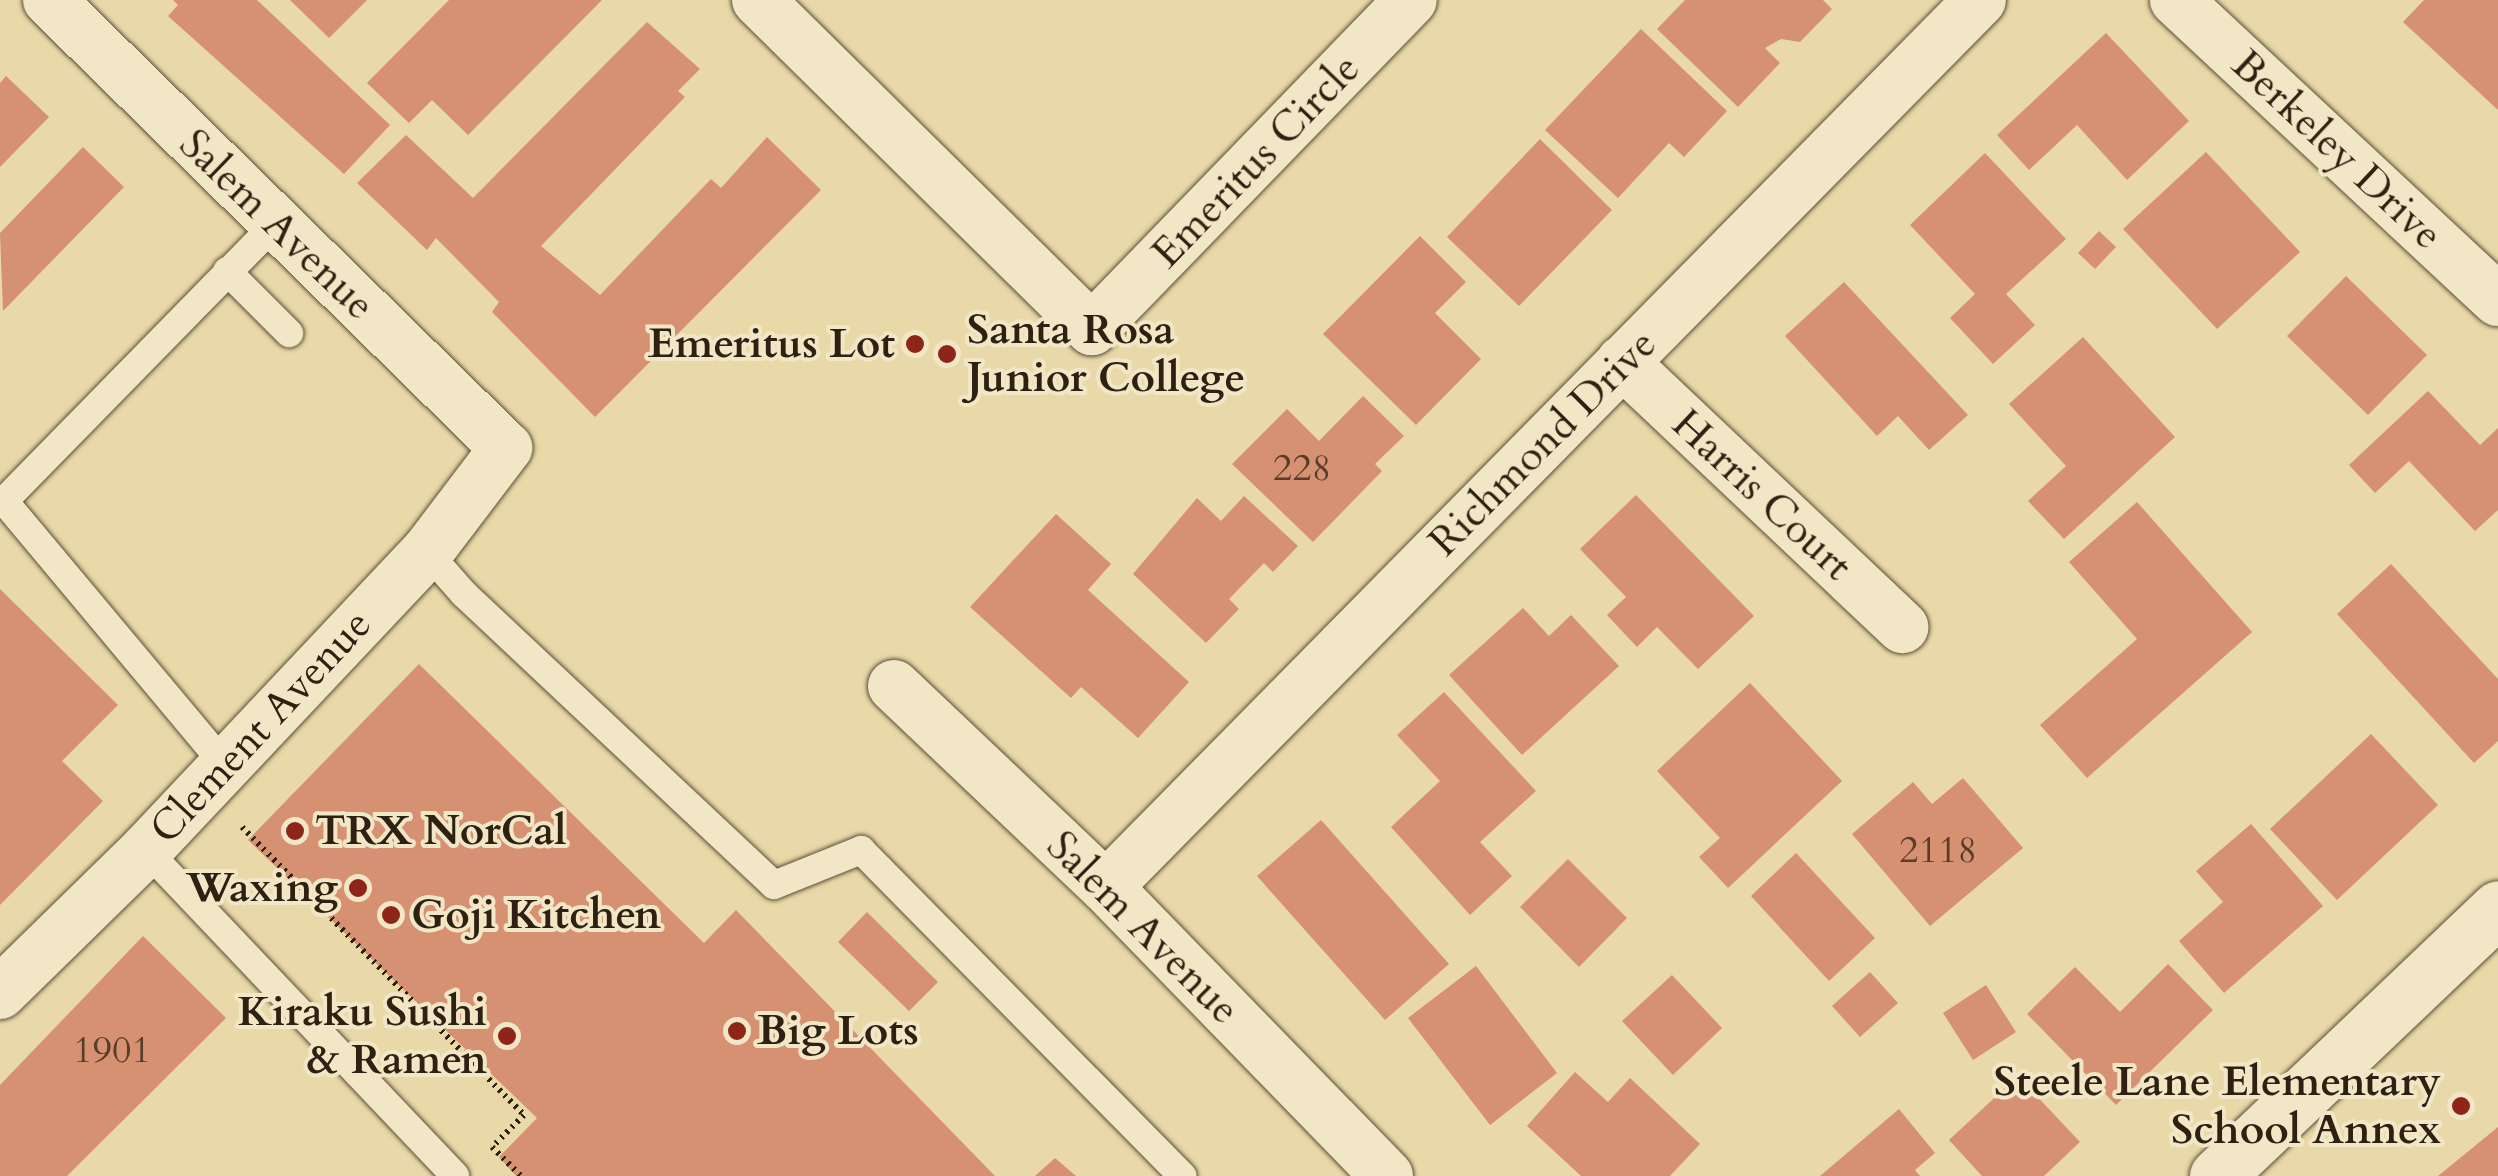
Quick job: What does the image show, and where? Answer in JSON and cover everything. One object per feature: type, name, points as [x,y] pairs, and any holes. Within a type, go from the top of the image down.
[{"type":"main road","points":[[2217,1176],[2498,908]]},
{"type":"street","name":"Salem Avenue","points":[[49,0],[506,448]]},
{"type":"street","name":"Emeritus Circle","points":[[758,0],[1092,329],[1411,0]]},
{"type":"street","name":"Richmond Drive","points":[[1106,887],[1980,0]]},
{"type":"street","name":"Berkeley Drive","points":[[2176,0],[2498,300]]},
{"type":"street","name":"Harris Court","points":[[1622,362],[1902,627]]},
{"type":"street","name":"Clement Avenue","points":[[0,993],[146,850],[427,552],[506,448]]},
{"type":"street","name":"Salem Avenue","points":[[894,686],[1106,887],[1386,1176]]},
{"type":"lane","points":[[224,764],[4,500],[275,224]]},
{"type":"lane","points":[[227,271],[289,333]]},
{"type":"lane","points":[[427,552],[464,594],[774,885],[861,850],[1182,1176]]},
{"type":"lane","points":[[146,850],[455,1176]]},
{"type":"path","points":[[241,826],[524,1115],[492,1147],[520,1176]]},
{"type":"building","points":[[173,0],[257,0],[390,125],[344,174],[168,16],[178,5]]},
{"type":"building","points":[[290,0],[367,0],[329,38]]},
{"type":"building","points":[[449,0],[602,0],[468,135],[432,100],[409,123],[367,83]]},
{"type":"building","points":[[1685,0],[1823,0],[1832,9],[1800,42],[1781,39],[1765,48],[1780,63],[1738,107],[1657,29]]},
{"type":"building","points":[[2424,0],[2498,0],[2498,110],[2403,22]]},
{"type":"building","points":[[647,22],[700,69],[678,91],[685,97],[541,246],[600,295],[711,179],[721,188],[767,137],[821,190],[595,417],[492,312],[499,302],[436,238],[427,250],[357,183],[406,135],[473,198]]},
{"type":"building","points":[[1641,29],[1727,111],[1684,157],[1669,143],[1618,198],[1545,130]]},
{"type":"building","points":[[2106,33],[2189,121],[2127,180],[2077,125],[2029,170],[1997,135]]},
{"type":"building","points":[[6,76],[49,117],[0,167],[0,83]]},
{"type":"building","points":[[1540,139],[1612,210],[1519,306],[1447,237]]},
{"type":"building","points":[[83,147],[124,187],[3,311],[0,233]]},
{"type":"building","points":[[2206,152],[2300,252],[2217,329],[2123,229]]},
{"type":"building","points":[[1985,153],[2066,239],[2006,294],[2035,325],[1993,364],[1950,318],[1975,294],[1910,225]]},
{"type":"building","points":[[2099,231],[2116,247],[2095,269],[2078,253]]},
{"type":"building","points":[[1420,236],[1466,282],[1435,313],[1481,359],[1416,425],[1323,334]]},
{"type":"building","points":[[2346,276],[2427,355],[2368,415],[2287,336]]},
{"type":"building","points":[[1844,282],[1968,415],[1929,450],[1898,416],[1877,436],[1785,336]]},
{"type":"building","points":[[2083,337],[2175,437],[2064,539],[2028,501],[2066,466],[2009,404]]},
{"type":"building","points":[[2428,391],[2480,445],[2498,428],[2498,510],[2475,531],[2409,461],[2375,493],[2349,465]]},
{"type":"building","points":[[1363,396],[1404,436],[1375,464],[1382,471],[1313,542],[1232,464],[1287,409],[1319,441]]},
{"type":"building","points":[[1636,495],[1754,616],[1698,669],[1657,627],[1637,647],[1607,615],[1626,597],[1580,549]]},
{"type":"building","points":[[1244,496],[1298,546],[1273,572],[1264,563],[1229,599],[1239,609],[1206,643],[1133,574],[1197,498],[1221,521]]},
{"type":"building","points":[[2137,502],[2252,632],[2087,778],[2040,725],[2137,639],[2069,562]]},
{"type":"building","points":[[1056,514],[1111,564],[1088,590],[1189,682],[1138,738],[1081,687],[1071,698],[970,607]]},
{"type":"building","points":[[2391,564],[2498,679],[2498,741],[2474,763],[2337,614]]},
{"type":"building","points":[[0,589],[118,705],[62,761],[103,801],[0,905]]},
{"type":"building","points":[[1523,608],[1549,636],[1571,615],[1619,666],[1522,755],[1449,675]]},
{"type":"building","points":[[419,664],[704,943],[736,910],[995,1176],[516,1176],[499,1157],[537,1118],[248,840]]},
{"type":"building","points":[[1750,683],[1842,781],[1728,888],[1699,857],[1720,838],[1657,771]]},
{"type":"building","points":[[1444,692],[1536,791],[1480,842],[1512,876],[1470,915],[1391,827],[1440,781],[1397,735]]},
{"type":"building","points":[[2371,734],[2438,805],[2337,900],[2270,829]]},
{"type":"building","points":[[1963,778],[2023,848],[1930,926],[1852,834],[1913,782],[1932,804]]},
{"type":"building","points":[[1321,820],[1449,964],[1385,1020],[1257,876]]},
{"type":"building","points":[[2251,824],[2323,906],[2224,993],[2179,941],[2223,902],[2196,871]]},
{"type":"building","points":[[1796,853],[1875,938],[1829,981],[1751,896]]},
{"type":"building","points":[[1568,859],[1627,918],[1579,967],[1520,907]]},
{"type":"building","points":[[867,912],[938,982],[909,1011],[838,942]]},
{"type":"building","points":[[143,936],[226,1018],[67,1176],[0,1176],[0,1085]]},
{"type":"building","points":[[2168,964],[2213,1010],[2116,1105],[2027,1014],[2075,967],[2120,1012]]},
{"type":"building","points":[[1476,966],[1557,1073],[1490,1125],[1408,1018]]},
{"type":"building","points":[[1870,972],[1898,1003],[1860,1037],[1832,1006]]},
{"type":"building","points":[[1672,975],[1722,1028],[1673,1075],[1622,1021]]},
{"type":"building","points":[[1986,985],[2016,1032],[1973,1060],[1943,1013]]},
{"type":"building","points":[[1575,1072],[1608,1102],[1630,1078],[1700,1144],[1670,1176],[1581,1176],[1527,1126]]},
{"type":"building","points":[[2018,1076],[2080,1142],[2044,1176],[1982,1176],[1949,1140]]},
{"type":"building","points":[[1899,1109],[1935,1153],[1915,1170],[1920,1176],[1820,1176]]},
{"type":"building","points":[[2498,1127],[2498,1176],[2438,1176]]},
{"type":"building","points":[[1055,1158],[1076,1176],[1035,1176]]},
{"type":"place","name":"Emeritus Lot","points":[[915,344]]},
{"type":"place","name":"Santa Rosa Junior College","points":[[947,354]]},
{"type":"place","name":"TRX NorCal","points":[[295,831]]},
{"type":"place","name":"Waxing","points":[[358,888]]},
{"type":"place","name":"Goji Kitchen","points":[[391,915]]},
{"type":"place","name":"Big Lots","points":[[737,1031]]},
{"type":"place","name":"Kiraku Sushi & Ramen","points":[[507,1036]]},
{"type":"place","name":"Steele Lane Elementary School Annex","points":[[2461,1106]]}]
